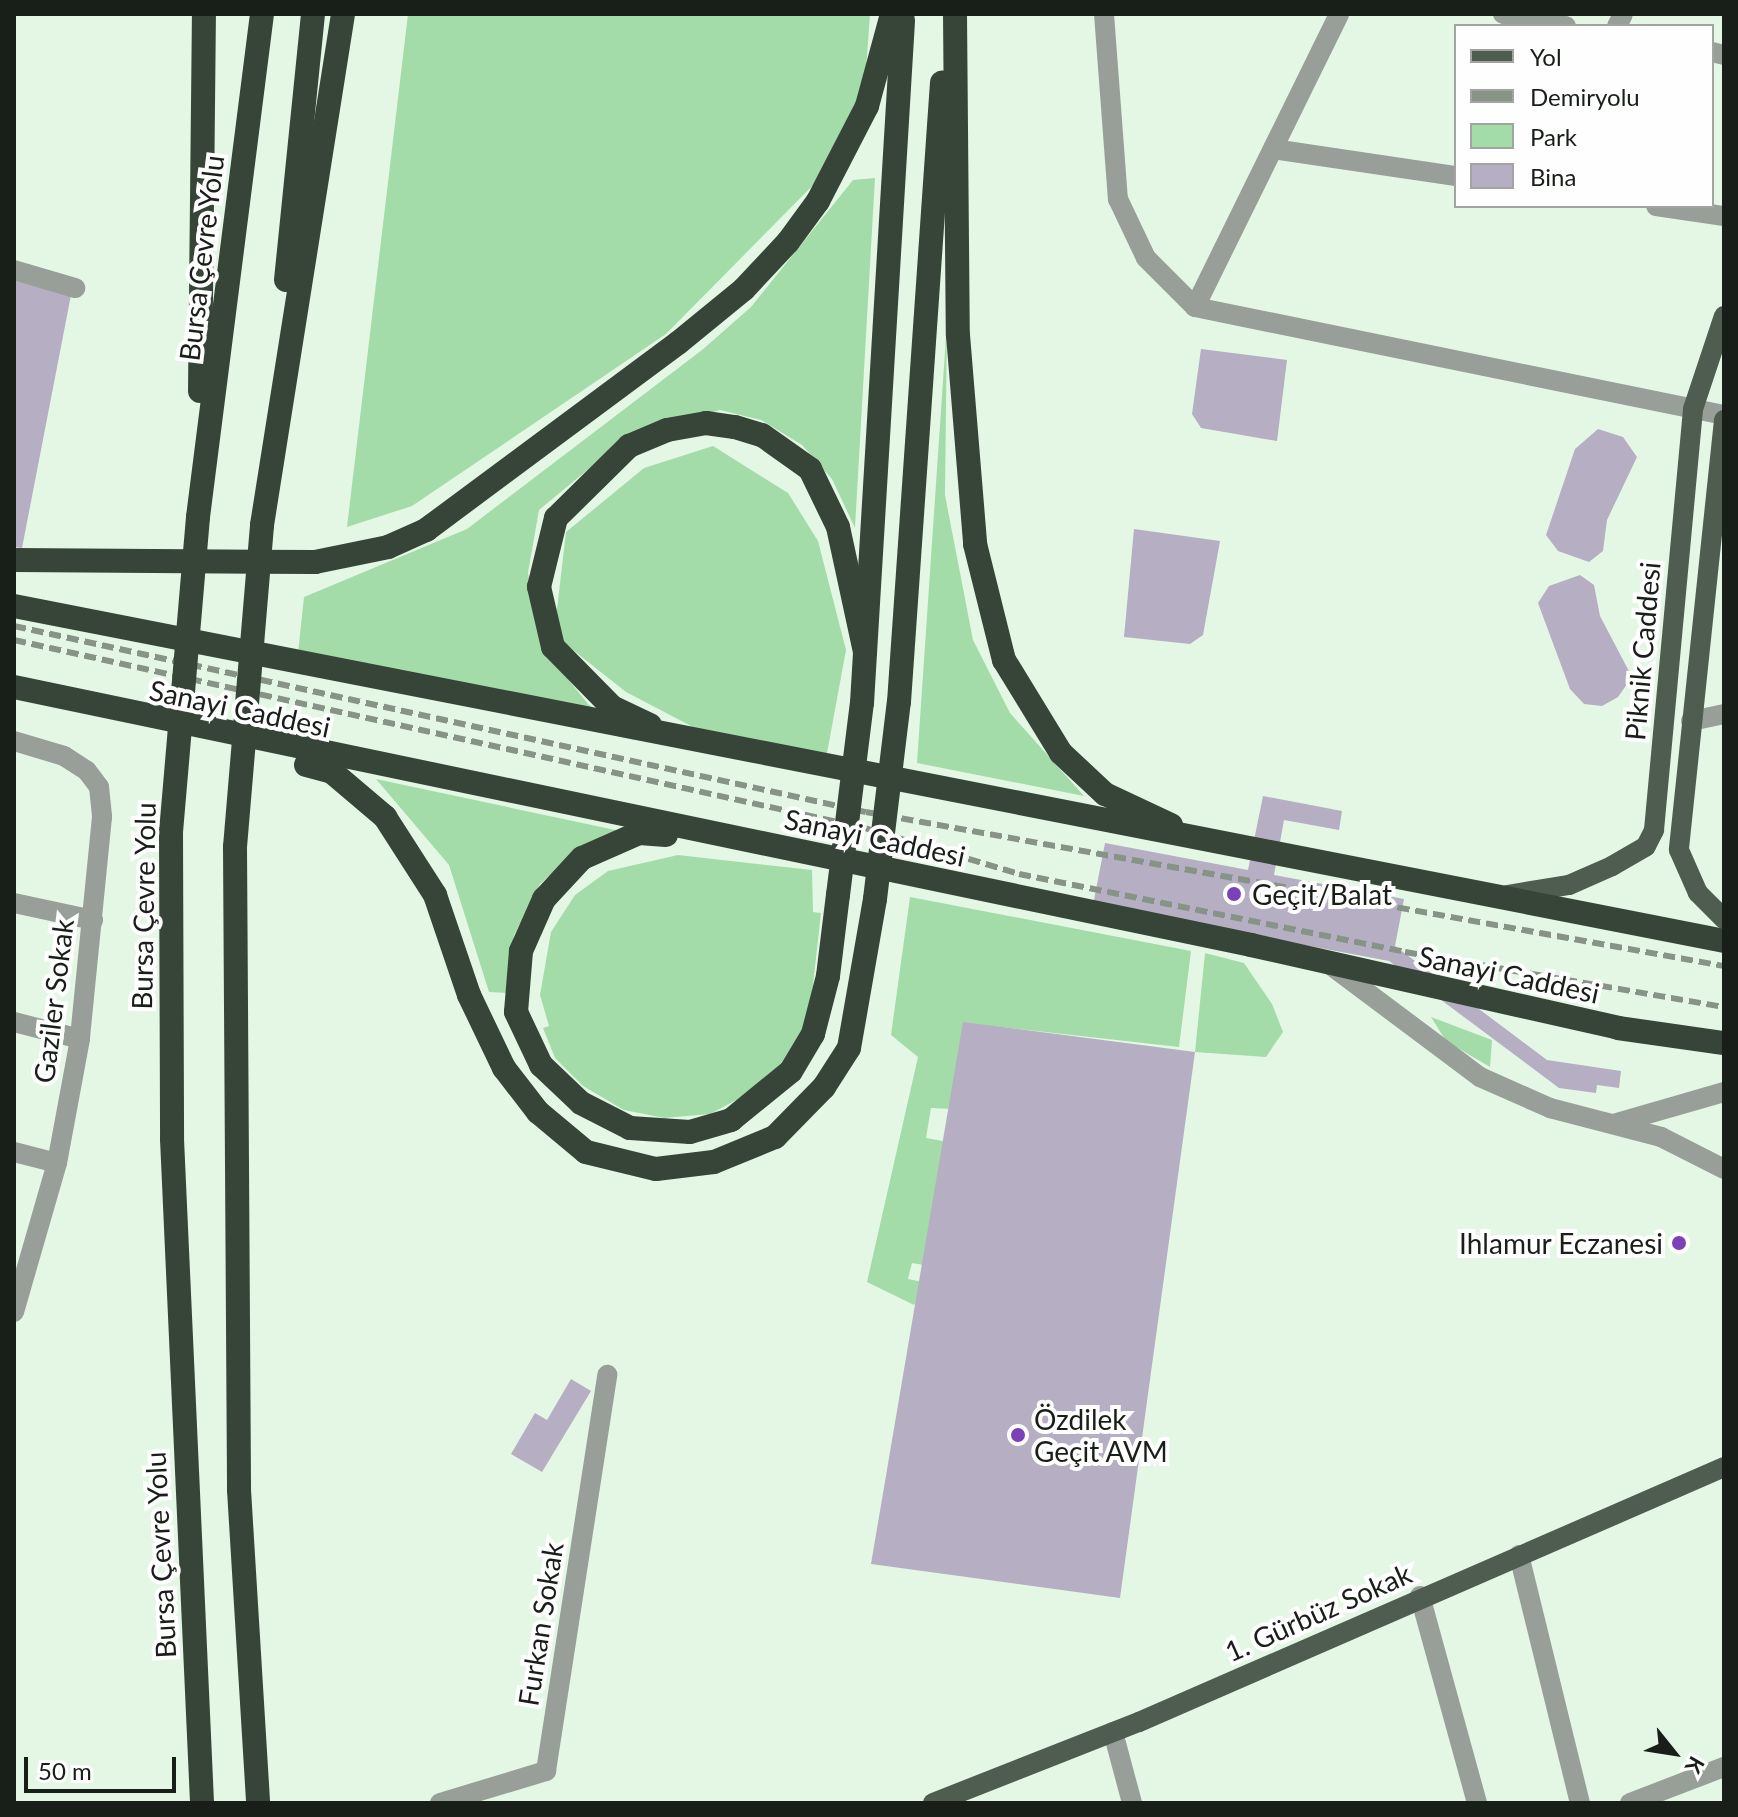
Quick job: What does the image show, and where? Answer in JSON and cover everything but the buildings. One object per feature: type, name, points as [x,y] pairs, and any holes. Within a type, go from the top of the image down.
[{"type":"highway","points":[[198,517],[204,14]]},
{"type":"highway","name":"Bursa Çevre Yolu","points":[[202,1803],[172,1139],[171,832],[198,517],[262,14]]},
{"type":"highway","points":[[258,1803],[239,1490],[235,847],[262,525],[313,14]]},
{"type":"highway","points":[[262,525],[343,14]]},
{"type":"highway","points":[[14,560],[315,562],[388,547],[426,530],[678,343],[744,289],[788,242],[818,201],[867,106],[892,14]]},
{"type":"highway","points":[[744,841],[639,833],[582,858],[544,899],[521,951],[516,1012],[541,1065],[581,1103],[630,1128],[690,1132],[731,1120],[761,1102],[791,1071],[813,1034],[838,895],[862,703],[903,14]]},
{"type":"highway","points":[[131,716],[332,772],[385,817],[435,895],[469,995],[504,1068],[538,1112],[586,1152],[656,1169],[714,1162],[775,1137],[824,1087],[849,1048],[875,899],[899,702],[948,14]]},
{"type":"highway","points":[[955,14],[958,335],[975,544],[1004,660],[1061,753],[1105,794],[1159,821],[1253,851]]},
{"type":"highway","points":[[681,740],[612,707],[579,679],[553,647],[543,618],[539,587],[556,518],[629,446],[706,423],[762,435],[810,469],[838,527],[865,652]]},
{"type":"highway","name":"Sanayi Caddesi","points":[[14,606],[1253,851],[1507,895],[1724,941]]},
{"type":"highway","name":"Sanayi Caddesi","points":[[14,687],[131,716],[744,841],[1618,1028],[1724,1043]]},
{"type":"main road","name":"Piknik Caddesi","points":[[1507,895],[1569,885],[1612,866],[1646,846],[1654,830],[1693,409],[1724,316]]},
{"type":"main road","name":"Piknik Caddesi","points":[[1724,417],[1679,850],[1698,893],[1724,919]]},
{"type":"main road","name":"1. Gürbüz Sokak","points":[[933,1803],[1113,1732],[1420,1596],[1724,1467]]},
{"type":"street","points":[[1104,14],[1118,199],[1146,258],[1195,307],[1724,417]]},
{"type":"street","points":[[1195,307],[1339,14]]},
{"type":"street","points":[[1503,14],[1556,24]]},
{"type":"street","points":[[1273,149],[1454,176]]},
{"type":"street","points":[[1670,208],[1724,216]]},
{"type":"street","points":[[14,270],[75,288]]},
{"type":"street","points":[[1691,721],[1724,714]]},
{"type":"street","name":"Gaziler Sokak","points":[[14,741],[64,756],[99,787],[93,920],[80,1039],[57,1163],[21,1269],[14,1312]]},
{"type":"street","points":[[14,903],[93,920]]},
{"type":"street","points":[[1329,964],[1480,1077],[1550,1108],[1661,1137],[1724,1169]]},
{"type":"street","points":[[14,1022],[80,1039]]},
{"type":"street","points":[[1613,1124],[1724,1092]]},
{"type":"street","points":[[14,1152],[57,1163]]},
{"type":"street","name":"Furkan Sokak","points":[[440,1803],[546,1771],[607,1375]]},
{"type":"street","points":[[1519,1555],[1580,1803]]},
{"type":"street","points":[[1420,1596],[1477,1803]]},
{"type":"street","points":[[1113,1732],[1132,1803]]},
{"type":"street","points":[[1630,1803],[1724,1767]]},
{"type":"green space","points":[[408,14],[870,14],[865,84],[828,170],[666,334],[412,506],[347,527]]},
{"type":"green space","points":[[875,178],[855,528],[832,479],[802,445],[761,420],[720,410],[626,438],[539,510],[528,573],[541,646],[588,704],[635,740],[297,662],[304,597],[467,529],[702,350],[751,307],[853,180]]},
{"type":"green space","points":[[947,322],[945,495],[973,640],[1010,713],[1084,796],[917,763]]},
{"type":"green space","points":[[713,446],[788,493],[818,541],[846,650],[825,764],[693,727],[626,692],[554,635],[566,532],[644,468]]},
{"type":"green space","points":[[376,779],[620,831],[580,847],[540,884],[514,935],[508,993],[489,992],[449,865]]},
{"type":"green space","points":[[678,855],[812,870],[813,912],[821,913],[810,1012],[794,1049],[759,1088],[710,1114],[664,1118],[624,1110],[583,1086],[555,1058],[543,1028],[549,1026],[540,995],[551,932],[575,895],[608,871]]},
{"type":"green space","points":[[910,897],[1191,951],[1179,1047],[964,1023],[952,1109],[931,1108],[926,1138],[948,1142],[930,1266],[912,1263],[908,1279],[928,1283],[914,1305],[867,1282],[918,1057],[891,1035]]},
{"type":"green space","points":[[1205,953],[1244,963],[1272,1004],[1283,1032],[1266,1057],[1195,1052]]},
{"type":"green space","points":[[1431,1017],[1492,1040],[1490,1067],[1446,1041]]},
{"type":"railway","points":[[14,626],[866,812],[1724,966]]},
{"type":"railway","points":[[14,640],[865,828],[1019,874],[1405,952],[1724,1007]]},
{"type":"place","name":"Geçit/Balat","points":[[1234,894]]},
{"type":"place","name":"Ihlamur Eczanesi","points":[[1679,1243]]},
{"type":"place","name":"Özdilek Geçit AVM","points":[[1018,1435]]}]
